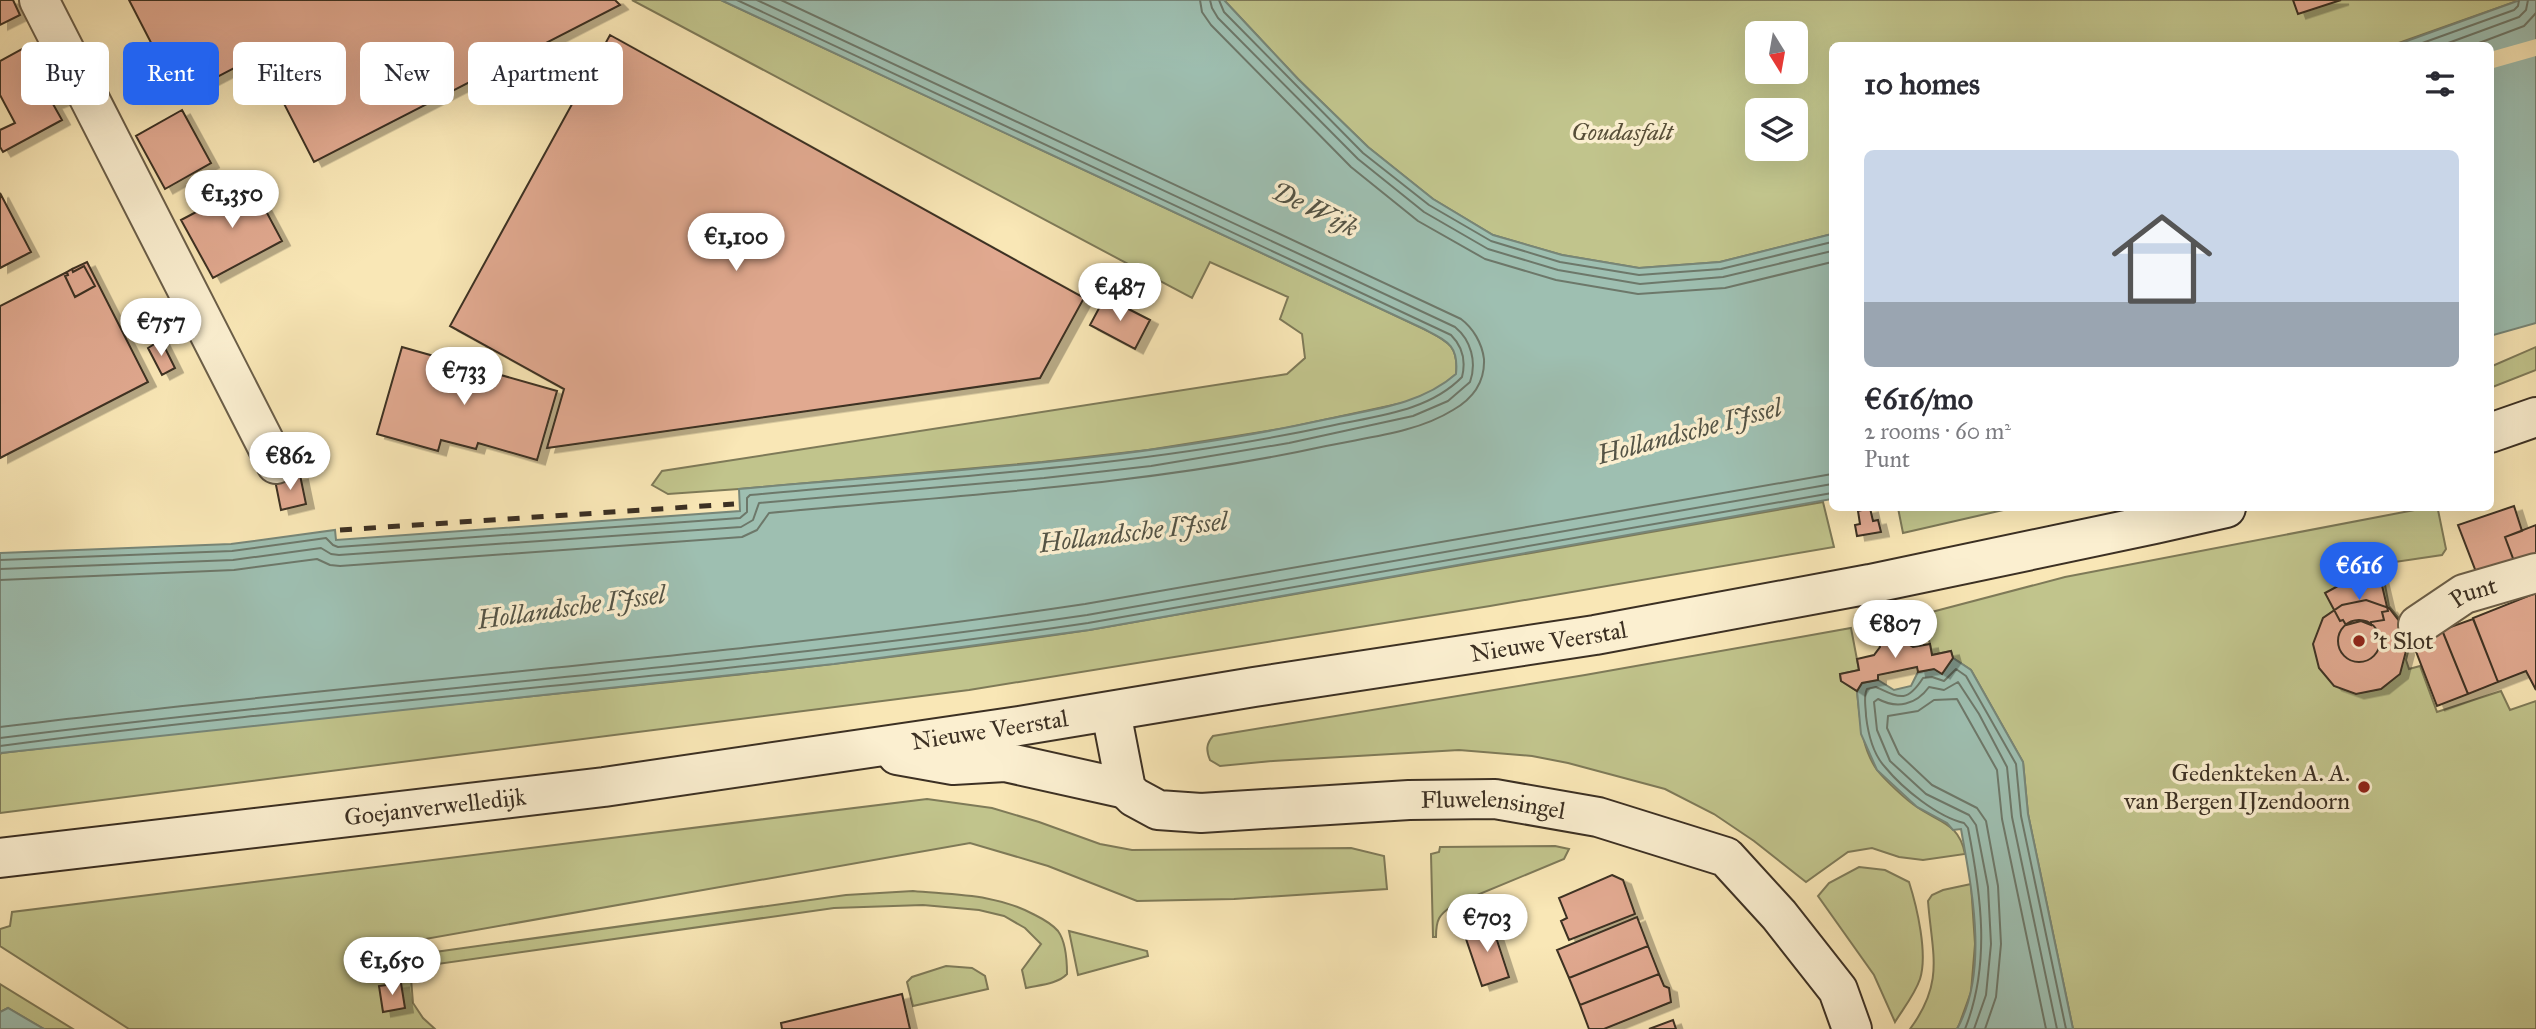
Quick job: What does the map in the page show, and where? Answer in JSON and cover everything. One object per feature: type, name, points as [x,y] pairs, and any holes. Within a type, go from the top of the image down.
[{"type":"main road","points":[[39,0],[276,464]]},
{"type":"main road","points":[[2494,432],[2536,417]]},
{"type":"main road","name":"Nieuwe Veerstal","points":[[867,750],[1595,635],[1870,584],[2212,511]]},
{"type":"main road","name":"Punt","points":[[2418,625],[2464,594],[2536,573]]},
{"type":"main road","points":[[867,750],[953,765],[1005,762],[1126,789],[1111,712]]},
{"type":"main road","name":"Goejanverwelledijk","points":[[0,858],[604,787],[867,750]]},
{"type":"main road","name":"Fluwelensingel","points":[[1126,789],[1134,797],[1157,810],[1201,813],[1409,800],[1495,799],[1598,817],[1726,857],[1779,915],[1838,990],[1852,1029]]},
{"type":"green space","points":[[632,0],[721,0],[1424,329],[1450,345],[1456,356],[1456,374],[1440,388],[1407,402],[1286,428],[1148,450],[1042,462],[668,494],[652,485],[662,471],[1287,374],[1305,358],[1302,334],[1280,319],[1288,297],[1210,262],[1192,298]]},
{"type":"green space","name":"Goudasfalt","points":[[1224,0],[2520,0],[2401,42],[1829,42],[1829,235],[1720,262],[1639,268],[1562,255],[1493,235],[1433,199],[1368,147],[1298,79]]},
{"type":"green space","points":[[2536,347],[2536,370],[2494,386],[2494,365]]},
{"type":"green space","points":[[1823,502],[1834,547],[1490,606],[969,690],[0,813],[2,753],[274,722],[682,681],[953,649],[1089,630]]},
{"type":"green space","points":[[1899,511],[1999,511],[1903,533]]},
{"type":"green space","points":[[2409,511],[2438,511],[2446,549],[2442,555],[2381,564],[2389,606],[2405,626],[2408,652],[2406,660],[2409,669],[2420,666],[2437,712],[2501,691],[2510,710],[2536,701],[2536,1029],[2073,1029],[2028,814],[2023,762],[1971,670],[1953,658],[1951,651],[1932,655],[1924,614],[2065,577]]},
{"type":"green space","points":[[1851,628],[1859,670],[1840,674],[1841,681],[1857,691],[1862,732],[1872,761],[1877,770],[1907,800],[1953,830],[1965,854],[1923,860],[1899,857],[1872,848],[1848,852],[1806,882],[1714,814],[1665,789],[1568,763],[1532,756],[1459,750],[1220,766],[1210,760],[1208,753],[1208,744],[1213,736]]},
{"type":"green space","points":[[927,799],[992,808],[1100,844],[1132,850],[1351,848],[1384,856],[1387,889],[1234,899],[1137,901],[1048,866],[970,843],[408,942],[413,1003],[435,1029],[129,1029],[0,946],[0,929],[10,926],[12,912]]},
{"type":"green space","points":[[1555,846],[1569,849],[1564,859],[1453,905],[1439,918],[1436,937],[1433,937],[1431,854],[1439,852],[1440,847]]},
{"type":"green space","points":[[1859,867],[1885,870],[1909,882],[1915,904],[1922,944],[1922,969],[1915,990],[1895,1022],[1874,975],[1818,896],[1829,883]]},
{"type":"green space","points":[[1971,884],[1975,944],[1971,992],[1959,1025],[1957,1029],[1910,1029],[1921,1012],[1932,982],[1934,967],[1928,901],[1932,895],[1943,890]]},
{"type":"green space","points":[[913,891],[991,899],[1021,908],[1041,918],[1061,935],[1067,974],[1053,982],[1026,988],[1022,970],[1041,944],[1025,928],[1004,916],[979,910],[923,905],[834,908],[430,965],[432,976],[424,977],[423,960],[435,952],[846,895]]},
{"type":"green space","points":[[1069,931],[1147,951],[1148,956],[1078,975]]},
{"type":"green space","points":[[946,966],[972,968],[985,976],[988,989],[913,1006],[907,982],[912,977]]},
{"type":"green space","points":[[0,984],[73,1029],[44,1029],[8,1008],[0,1012]]},
{"type":"water","points":[[721,0],[1224,0],[1298,79],[1368,147],[1433,199],[1493,235],[1562,255],[1639,268],[1720,262],[1829,235],[1829,500],[1089,630],[834,664],[0,753],[0,553],[231,544],[335,530],[336,540],[740,511],[739,489],[1032,464],[1178,446],[1358,413],[1410,400],[1426,393],[1456,374],[1456,356],[1450,345],[1424,329]]},
{"type":"water","points":[[2520,0],[2536,0],[2536,323],[2494,335],[2494,42],[2404,42]]},
{"type":"water","points":[[1953,658],[1971,670],[2023,762],[2028,814],[2073,1029],[1957,1029],[1973,982],[1975,957],[1973,904],[1961,829],[1953,830],[1947,823],[1917,807],[1877,770],[1861,734],[1857,691],[1862,683],[1878,680],[1894,690],[1911,686],[1918,672],[1934,669],[1942,674]]},
{"type":"water","points":[[8,1008],[44,1029],[0,1029],[0,1012]]},
{"type":"pier","points":[[2536,39],[2536,56],[2494,68],[2494,51]]},
{"type":"building","points":[[0,0],[13,0],[20,15],[0,25]]},
{"type":"building","points":[[129,0],[615,0],[620,5],[548,42],[468,42],[468,83],[454,90],[454,42],[360,42],[360,105],[425,105],[314,162],[285,105],[346,105],[346,42],[233,42],[233,69],[219,76],[219,42],[151,42]]},
{"type":"building","points":[[2293,0],[2341,0],[2298,14]]},
{"type":"building","points":[[610,35],[623,42],[606,42]]},
{"type":"building","points":[[623,42],[1084,298],[1040,378],[547,448],[564,389],[450,326],[572,105],[623,105]]},
{"type":"building","points":[[21,49],[21,105],[54,105],[62,120],[3,152],[0,147],[0,130],[15,123],[0,95],[0,61]]},
{"type":"building","points":[[182,110],[211,163],[165,189],[136,136]]},
{"type":"building","points":[[251,183],[282,241],[213,278],[181,220]]},
{"type":"building","points":[[0,193],[31,252],[0,268]]},
{"type":"building","points":[[87,262],[148,382],[0,458],[0,306],[67,272],[68,275],[65,276],[75,297],[95,286],[84,266],[73,272],[72,269]]},
{"type":"building","points":[[84,266],[95,286],[75,297],[65,276],[72,269],[73,272]]},
{"type":"building","points":[[1105,297],[1150,320],[1135,349],[1090,325]]},
{"type":"building","points":[[161,340],[175,368],[162,375],[148,348]]},
{"type":"building","points":[[402,347],[557,391],[537,460],[478,443],[476,449],[441,440],[438,451],[377,434]]},
{"type":"building","points":[[300,475],[306,504],[281,510],[275,480]]},
{"type":"building","points":[[2514,506],[2522,531],[2505,537],[2517,569],[2478,577],[2458,525]]},
{"type":"building","points":[[1858,511],[1871,511],[1873,521],[1878,520],[1881,532],[1857,536],[1855,525],[1860,524]]},
{"type":"building","points":[[2536,525],[2536,564],[2517,569],[2505,537]]},
{"type":"building","points":[[2380,577],[2388,611],[2382,612],[2384,620],[2371,622],[2371,625],[2361,621],[2346,625],[2343,620],[2340,621],[2325,593],[2338,586]]},
{"type":"building","points":[[2536,593],[2536,690],[2526,671],[2498,682],[2473,618]]},
{"type":"building","points":[[2366,600],[2389,608],[2403,626],[2406,651],[2400,674],[2381,689],[2356,694],[2334,686],[2319,668],[2313,644],[2323,618],[2342,605]]},
{"type":"building","points":[[2473,619],[2498,682],[2468,694],[2442,630]]},
{"type":"building","name":"'t Slot","points":[[2359,620],[2373,627],[2380,641],[2373,655],[2359,662],[2345,655],[2338,641],[2345,627]]},
{"type":"building","points":[[1902,629],[1905,642],[1913,647],[1930,644],[1932,655],[1951,651],[1953,658],[1942,674],[1934,669],[1918,672],[1917,667],[1878,675],[1878,680],[1862,683],[1857,691],[1841,681],[1840,674],[1859,670],[1857,659],[1874,655],[1880,647],[1877,634]]},
{"type":"building","points":[[2442,630],[2468,694],[2437,706],[2412,641]]},
{"type":"building","points":[[1612,875],[1623,880],[1635,914],[1569,940],[1561,921],[1567,918],[1559,898]]},
{"type":"building","points":[[1637,917],[1648,946],[1569,978],[1557,950]]},
{"type":"building","points":[[1491,922],[1509,977],[1482,986],[1464,933]]},
{"type":"building","points":[[1648,946],[1659,974],[1580,1005],[1569,978]]},
{"type":"building","points":[[1659,974],[1664,986],[1669,988],[1671,1002],[1604,1029],[1589,1029],[1580,1005]]},
{"type":"building","points":[[401,983],[405,1008],[383,1012],[379,986]]},
{"type":"building","points":[[902,994],[910,1029],[782,1029],[781,1023]]},
{"type":"building","points":[[1673,1020],[1676,1029],[1649,1029]]},
{"type":"railway","points":[[340,530],[734,504]]},
{"type":"place","name":"'t Slot","points":[[2359,641]]},
{"type":"place","name":"Gedenkteken A. A. van Bergen IJzendoorn","points":[[2364,787]]},
{"type":"water label","name":"De Wijk","points":[[1315,209]]},
{"type":"water label","name":"Hollandsche IJssel","points":[[1689,431]]},
{"type":"water label","name":"Hollandsche IJssel","points":[[1133,532]]},
{"type":"water label","name":"Hollandsche IJssel","points":[[571,607]]}]
